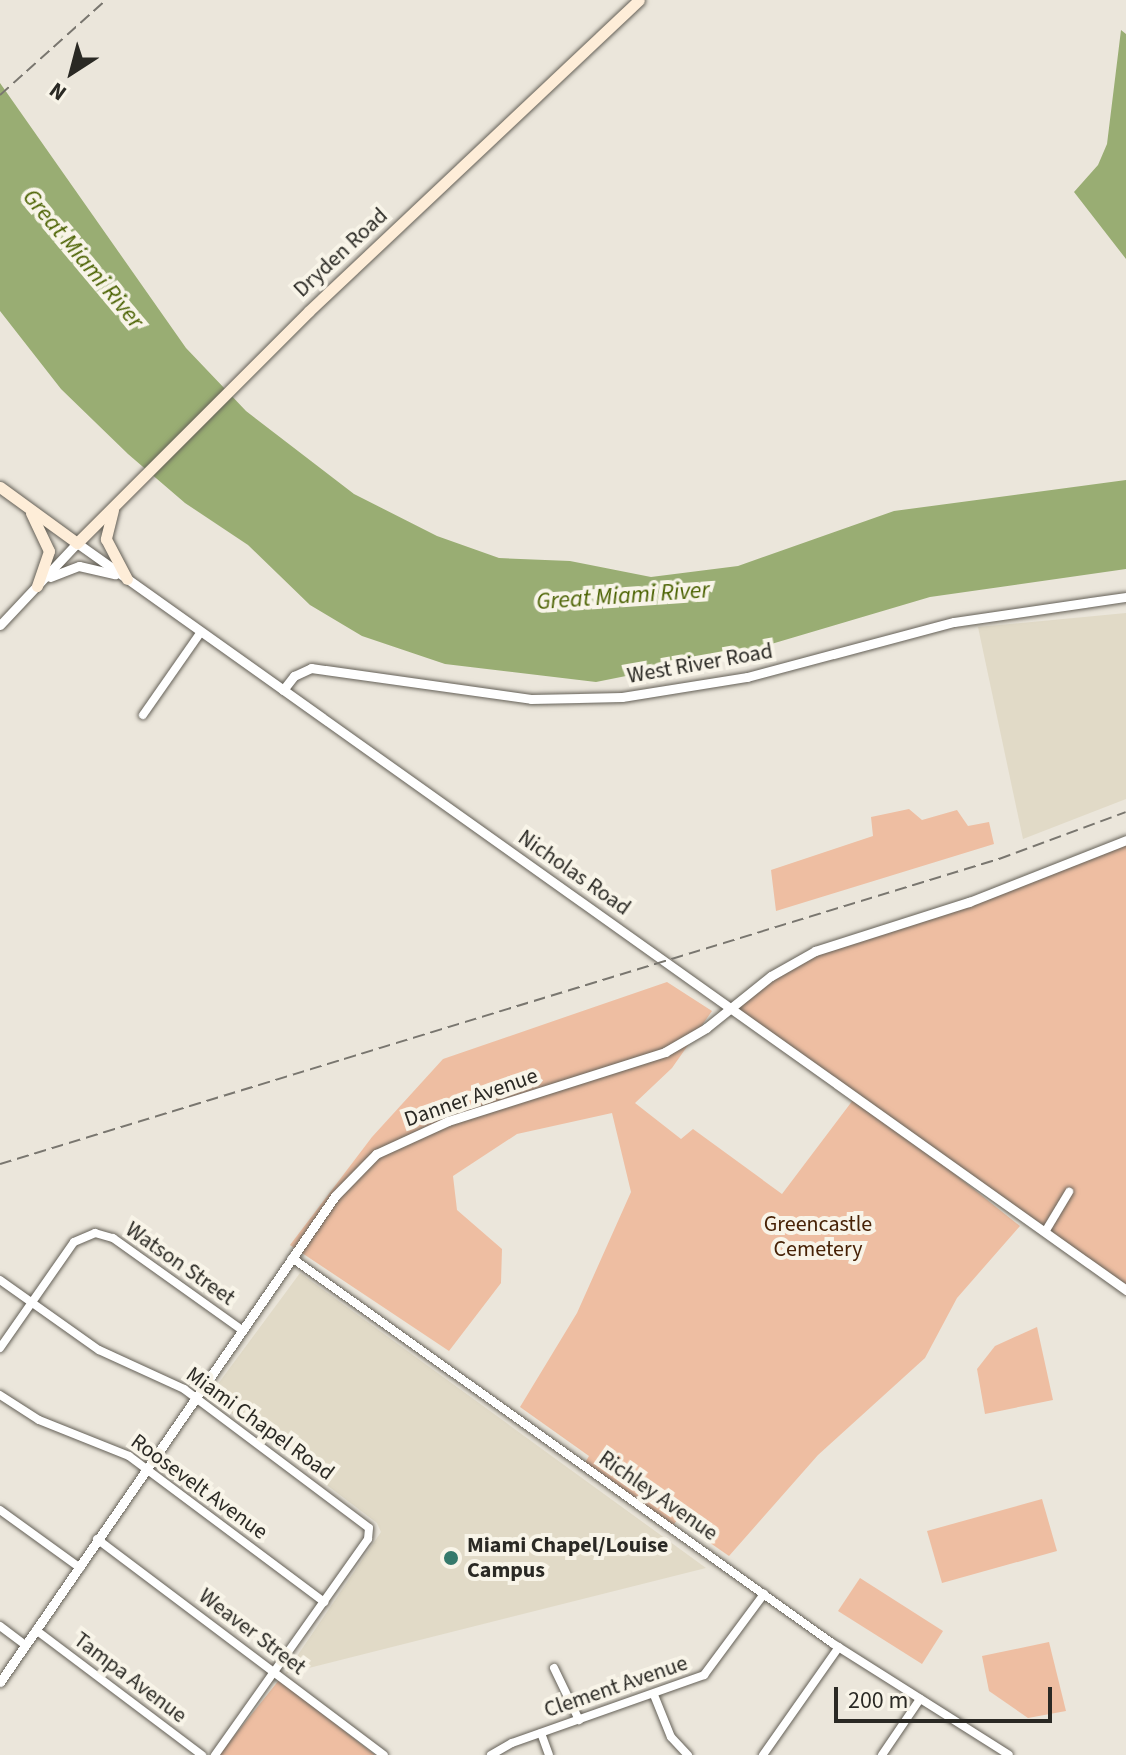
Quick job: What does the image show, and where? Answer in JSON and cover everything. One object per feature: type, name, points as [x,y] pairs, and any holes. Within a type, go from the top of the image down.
[{"type":"main road","name":"Dryden Road","points":[[77,543],[103,525],[116,504],[257,361],[639,0]]},
{"type":"main road","name":"Nicholas Road","points":[[0,487],[77,543]]},
{"type":"main road","points":[[23,504],[49,551],[37,586]]},
{"type":"main road","points":[[103,525],[109,548],[127,579]]},
{"type":"street","name":"Nicholas Road","points":[[77,543],[1126,1290]]},
{"type":"street","points":[[0,625],[77,543]]},
{"type":"street","points":[[37,586],[79,566],[127,579]]},
{"type":"street","name":"West River Road","points":[[283,690],[294,676],[311,668],[531,699],[622,697],[747,677],[954,622],[1126,597]]},
{"type":"street","points":[[143,715],[201,632]]},
{"type":"street","name":"Danner Avenue","points":[[0,1682],[80,1568],[145,1467],[343,1186],[384,1149],[476,1111],[641,1062],[685,1042],[771,976],[815,951],[969,902],[1126,840]]},
{"type":"street","points":[[1045,1232],[1069,1192]]},
{"type":"street","name":"Watson Street","points":[[31,1303],[74,1242],[95,1233],[113,1238],[242,1330]]},
{"type":"street","name":"Richley Avenue","points":[[292,1258],[839,1647],[1009,1755]]},
{"type":"street","name":"Miami Chapel Road","points":[[0,1280],[99,1350],[168,1379],[195,1397],[370,1532],[324,1602]]},
{"type":"street","points":[[0,1348],[31,1303]]},
{"type":"street","name":"Roosevelt Avenue","points":[[0,1395],[39,1420],[117,1449],[324,1602]]},
{"type":"street","points":[[0,1510],[80,1568]]},
{"type":"street","name":"Weaver Street","points":[[97,1539],[384,1755]]},
{"type":"street","name":"Clement Avenue","points":[[491,1755],[541,1733],[654,1695],[709,1670],[764,1594]]},
{"type":"street","points":[[215,1755],[324,1602]]},
{"type":"street","points":[[0,1626],[25,1645]]},
{"type":"street","name":"Tampa Avenue","points":[[36,1630],[202,1755]]},
{"type":"street","points":[[763,1755],[839,1647]]},
{"type":"street","points":[[554,1668],[579,1720]]},
{"type":"street","points":[[654,1695],[671,1737],[688,1755]]},
{"type":"street","points":[[882,1755],[920,1699]]},
{"type":"street","points":[[541,1733],[549,1755]]},
{"type":"street","points":[[987,1755],[992,1744]]},
{"type":"shaded area","points":[[1126,613],[1126,799],[1023,839],[978,627]]},
{"type":"shaded area","points":[[300,1273],[706,1568],[285,1674],[381,1532],[377,1523],[209,1396]]},
{"type":"green space","points":[[909,809],[922,820],[957,810],[968,826],[989,822],[994,844],[776,911],[771,870],[873,836],[871,817]]},
{"type":"green space","name":"Greencastle Cemetery","points":[[1126,840],[1126,1288],[941,1163],[1020,1226],[957,1298],[925,1358],[818,1455],[729,1556],[677,1520],[672,1527],[583,1466],[589,1456],[520,1407],[577,1313],[631,1192],[612,1113],[517,1134],[453,1176],[457,1210],[502,1249],[501,1283],[449,1351],[290,1245],[372,1137],[443,1059],[667,982],[712,1011],[672,1068],[635,1103],[681,1139],[693,1129],[782,1194],[856,1096],[733,1008],[804,957],[969,902]]},
{"type":"green space","points":[[1037,1327],[1053,1400],[985,1414],[977,1369],[995,1346]]},
{"type":"green space","points":[[1042,1499],[1057,1551],[942,1583],[927,1531]]},
{"type":"green space","points":[[860,1578],[943,1631],[922,1664],[838,1611]]},
{"type":"green space","points":[[1049,1642],[1066,1711],[1028,1718],[989,1691],[982,1656]]},
{"type":"green space","points":[[279,1680],[375,1755],[219,1755]]},
{"type":"water","points":[[1121,30],[1126,34],[1126,259],[1074,192],[1098,165],[1107,144]]},
{"type":"water","name":"Great Miami River","points":[[0,83],[186,348],[246,411],[354,494],[437,536],[499,558],[570,561],[651,577],[738,566],[894,511],[1126,480],[1126,569],[930,597],[741,653],[596,682],[445,664],[362,636],[310,605],[248,545],[185,503],[128,454],[61,389],[0,311]]},
{"type":"railway","points":[[0,95],[106,0]]},
{"type":"railway","points":[[0,1164],[999,859],[1126,812]]},
{"type":"place","name":"Miami Chapel/Louise Campus","points":[[451,1558]]}]
